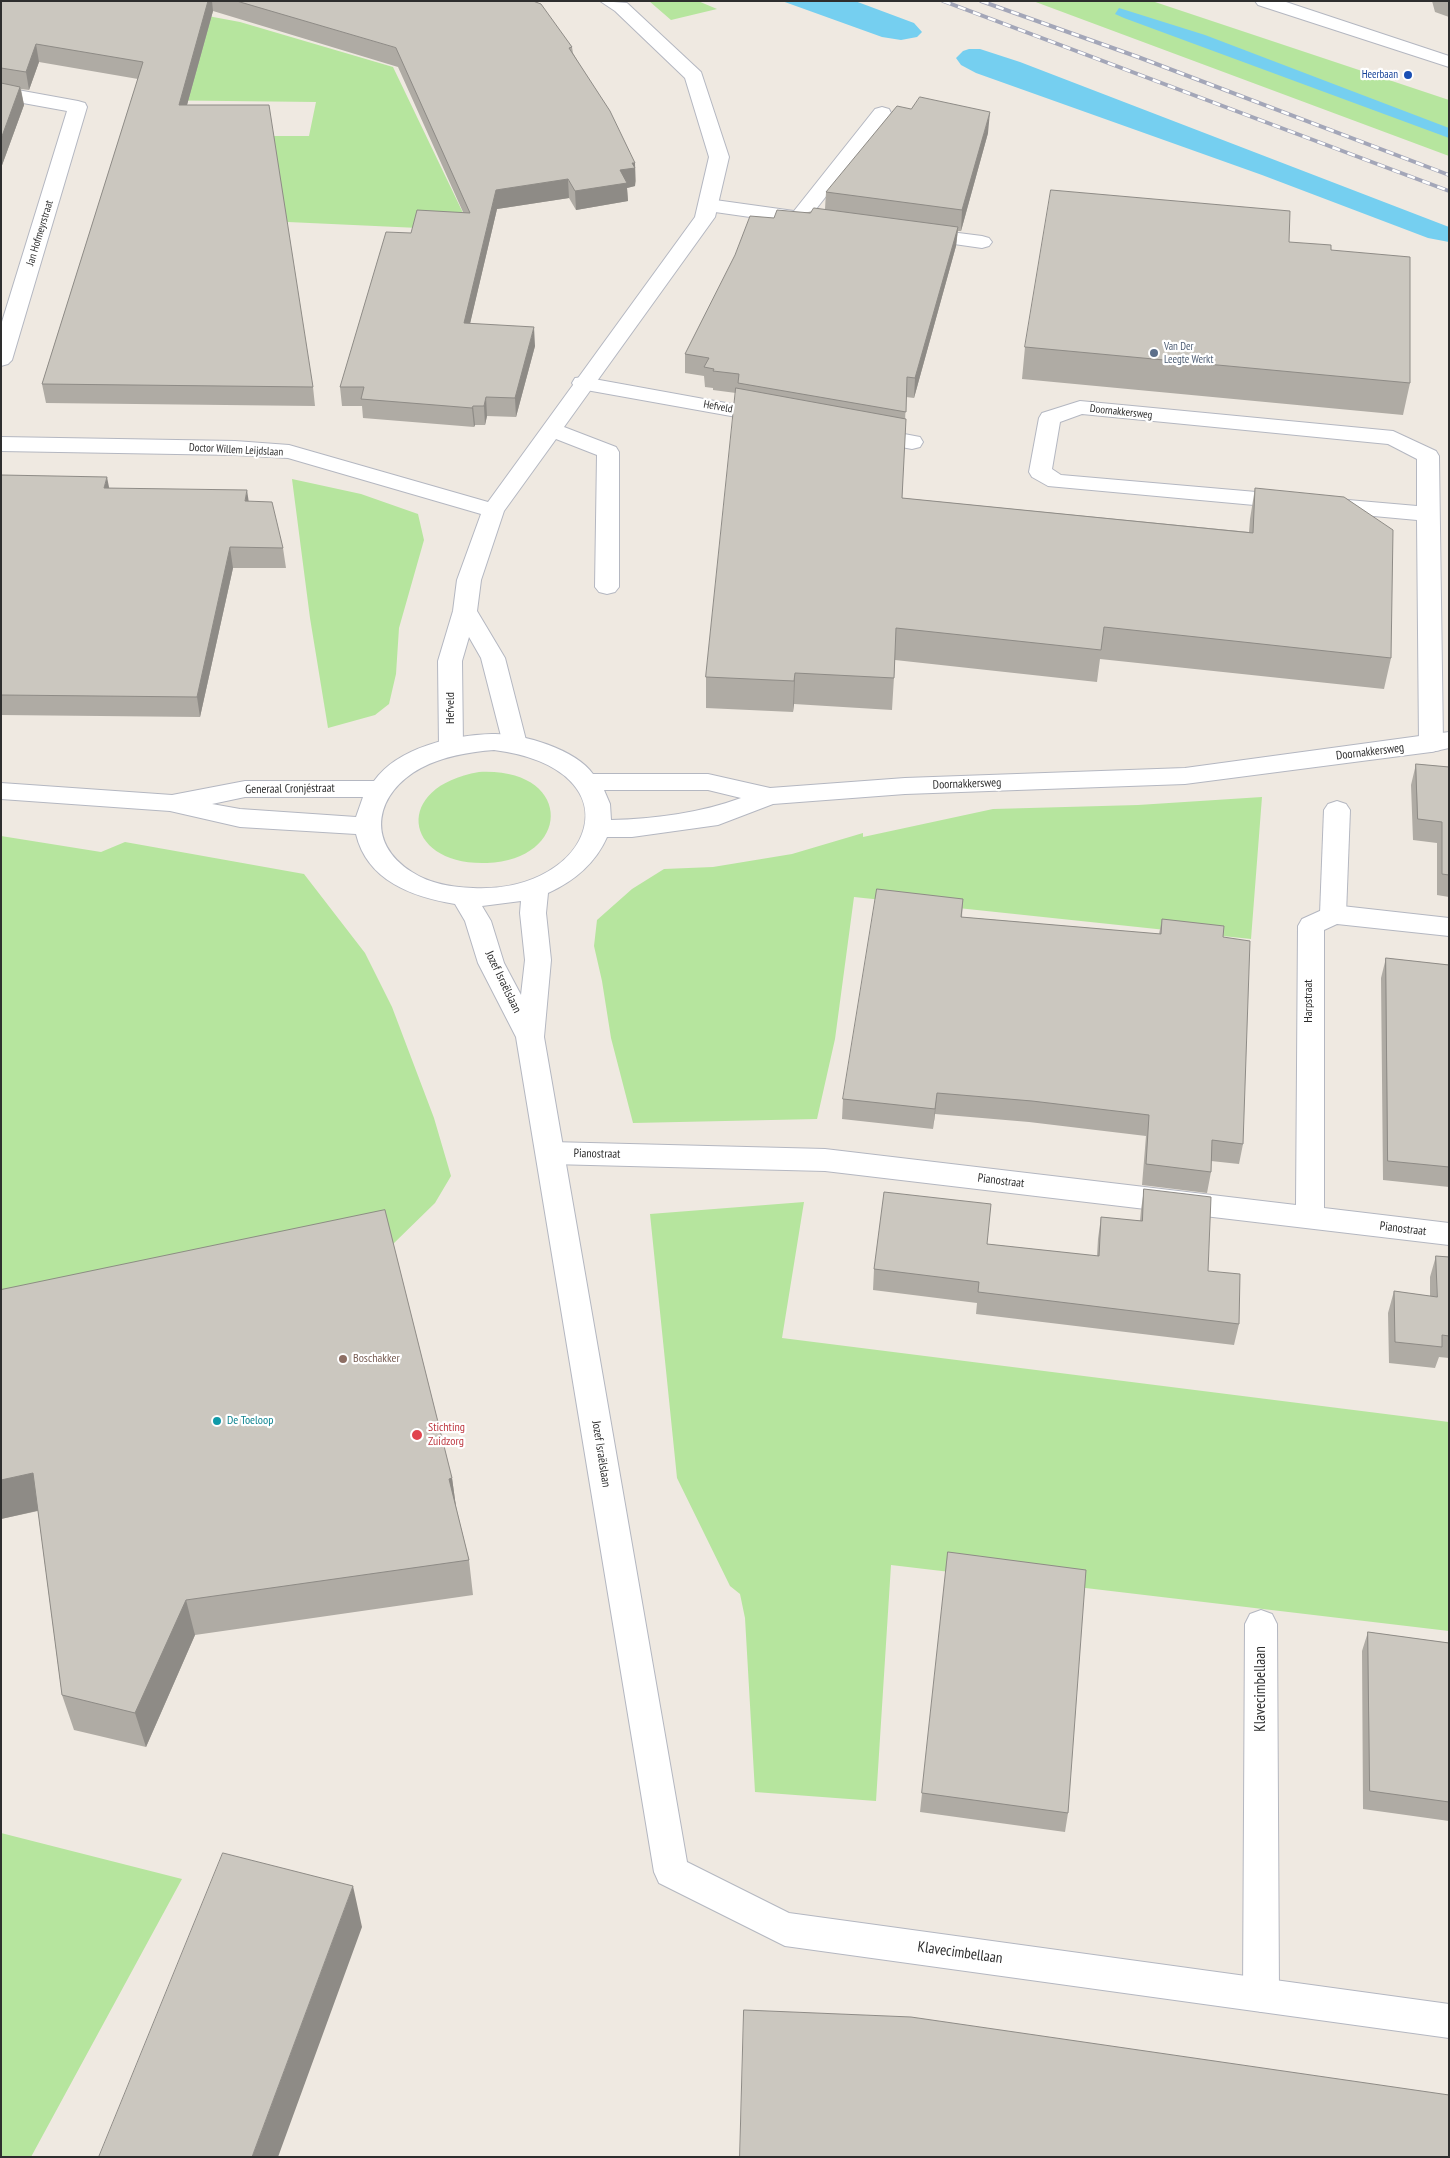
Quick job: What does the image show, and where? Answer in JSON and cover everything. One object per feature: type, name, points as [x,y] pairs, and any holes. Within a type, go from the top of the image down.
[{"type":"street","name":"Hefveld","points":[[451,747],[450,661],[464,611],[469,580],[493,511],[583,383],[705,217],[719,157],[694,76],[621,7],[609,1]]},
{"type":"street","points":[[1264,1],[1449,62]]},
{"type":"street","name":"Jan Hofmeyrstraat","points":[[1,93],[78,107],[1,360]]},
{"type":"street","points":[[799,218],[882,113]]},
{"type":"street","points":[[708,205],[828,222]]},
{"type":"street","points":[[905,232],[982,242]]},
{"type":"street","name":"Hefveld","points":[[583,383],[789,420]]},
{"type":"street","name":"Doornakkersweg","points":[[597,830],[632,828],[718,816],[770,796],[905,786],[1185,776],[1440,742],[1428,514],[1428,456],[1393,438],[1080,407],[1050,418],[1040,472],[1056,481],[1428,514]]},
{"type":"street","points":[[550,429],[608,452],[607,587]]},
{"type":"street","points":[[846,430],[912,442]]},
{"type":"street","name":"Doctor Willem Leijdslaan","points":[[1,444],[235,448],[289,452],[493,511]]},
{"type":"street","points":[[464,611],[493,658],[515,744]]},
{"type":"street","points":[[494,742],[515,744],[557,758],[574,768],[587,782],[595,797],[599,813],[597,830],[589,847],[576,863],[559,877],[536,888],[489,898],[464,898],[424,889],[406,881],[386,866],[373,847],[368,826],[371,807],[380,789],[398,771],[422,756],[451,747],[494,742]]},
{"type":"street","name":"Doornakkersweg","points":[[587,782],[708,782],[770,796]]},
{"type":"street","name":"Generaal Cronjéstraat","points":[[170,803],[245,788],[380,789]]},
{"type":"street","name":"Generaal Cronjéstraat","points":[[1,791],[170,803],[240,818],[368,826]]},
{"type":"street","points":[[1337,810],[1333,914],[1449,927]]},
{"type":"street","name":"Jozef Israëlslaan","points":[[536,888],[533,913],[538,960],[530,1037],[671,1872]]},
{"type":"street","name":"Jozef Israëlslaan","points":[[464,898],[478,921],[491,963],[530,1037]]},
{"type":"street","name":"Harpstraat","points":[[1310,1218],[1311,926],[1333,914]]},
{"type":"street","name":"Pianostraat","points":[[551,1153],[824,1160],[1449,1234]]},
{"type":"street","name":"Klavecimbellaan","points":[[1261,1624],[1261,1994]]},
{"type":"street","name":"Klavecimbellaan","points":[[671,1872],[785,1929],[1449,2020]]},
{"type":"green space","points":[[649,1],[698,1],[717,9],[671,20]]},
{"type":"green space","points":[[1033,1],[1152,1],[1449,100],[1449,156]]},
{"type":"green space","points":[[197,14],[240,22],[393,67],[464,215],[462,230],[288,222],[260,213],[249,136],[309,136],[316,102],[140,100]]},
{"type":"green space","points":[[292,479],[361,494],[418,514],[424,540],[399,628],[396,674],[389,704],[375,715],[328,728],[310,618]]},
{"type":"green space","points":[[479,772],[510,774],[532,784],[546,798],[551,814],[547,832],[535,847],[515,858],[487,863],[459,861],[438,852],[425,839],[419,824],[421,808],[431,793],[451,780]]},
{"type":"green space","points":[[1262,797],[1251,939],[854,897],[835,1039],[817,1119],[633,1123],[611,1038],[602,981],[594,946],[597,920],[632,889],[664,869],[713,867],[792,854],[863,833],[863,837],[993,809],[1138,805]]},
{"type":"green space","points":[[1,836],[101,852],[125,842],[304,874],[365,953],[392,1007],[434,1118],[451,1176],[435,1203],[391,1246],[1,1324]]},
{"type":"green space","points":[[804,1202],[782,1338],[1449,1422],[1449,1631],[891,1565],[876,1801],[755,1792],[745,1618],[740,1594],[730,1586],[677,1478],[650,1214]]},
{"type":"green space","points":[[1,1833],[182,1879],[31,2157],[1,2157]]},
{"type":"water","points":[[782,1],[855,1],[914,23],[922,32],[917,37],[901,40],[882,37]]},
{"type":"water","points":[[1119,8],[1205,35],[1449,128],[1449,138],[1124,18],[1115,14]]},
{"type":"water","points":[[980,49],[1020,62],[1449,227],[1449,242],[1428,238],[1262,175],[976,73],[961,65],[956,58],[963,51]]},
{"type":"building","points":[[1,1],[208,1],[179,105],[269,105],[313,387],[42,384],[143,62],[36,44],[26,72],[1,68]]},
{"type":"building","points":[[237,1],[533,1],[541,4],[572,47],[569,48],[610,111],[635,163],[632,163],[635,168],[620,170],[627,183],[575,191],[568,179],[496,190],[464,323],[534,327],[515,398],[486,397],[484,406],[473,406],[472,408],[361,399],[364,387],[340,387],[386,232],[411,233],[417,210],[470,213],[396,48]]},
{"type":"building","points":[[1,83],[20,87],[1,139]]},
{"type":"building","points":[[920,97],[990,112],[962,210],[826,192],[897,106],[911,109]]},
{"type":"building","points":[[1051,190],[1290,211],[1289,242],[1331,245],[1331,250],[1410,257],[1410,383],[1025,347]]},
{"type":"building","points":[[814,208],[958,227],[915,378],[907,377],[906,412],[738,383],[739,374],[713,371],[714,369],[704,367],[709,358],[685,354],[735,255],[750,216],[774,218],[777,210],[810,213]]},
{"type":"building","points":[[736,388],[906,419],[902,498],[1253,533],[1255,488],[1344,497],[1393,530],[1391,658],[1104,627],[1101,650],[896,628],[894,678],[795,673],[794,681],[706,677]]},
{"type":"building","points":[[1,475],[107,477],[104,488],[247,490],[245,501],[272,502],[283,548],[230,547],[197,697],[1,695]]},
{"type":"building","points":[[1416,764],[1449,767],[1449,875],[1442,874],[1442,822],[1418,819]]},
{"type":"building","points":[[877,889],[963,899],[961,917],[1161,934],[1162,919],[1224,926],[1223,937],[1250,941],[1243,1144],[1212,1140],[1211,1172],[1146,1164],[1149,1115],[1032,1101],[937,1093],[935,1109],[843,1099]]},
{"type":"building","points":[[1386,958],[1449,965],[1449,1167],[1388,1161]]},
{"type":"building","points":[[1144,1189],[1211,1197],[1208,1271],[1240,1274],[1239,1324],[978,1292],[979,1282],[874,1269],[884,1192],[991,1204],[987,1244],[1099,1256],[1101,1217],[1142,1221]]},
{"type":"building","name":"De Toeloop","points":[[385,1210],[452,1478],[449,1479],[469,1560],[186,1600],[135,1713],[62,1695],[33,1473],[1,1480],[1,1290]]},
{"type":"building","points":[[1436,1256],[1449,1257],[1449,1336],[1442,1335],[1442,1347],[1395,1342],[1394,1291],[1437,1297]]},
{"type":"building","points":[[948,1552],[1086,1570],[1068,1813],[922,1793]]},
{"type":"building","points":[[1368,1632],[1449,1643],[1449,1802],[1370,1791]]},
{"type":"building","points":[[223,1853],[353,1886],[252,2157],[99,2157]]},
{"type":"building","points":[[744,2010],[911,2017],[1449,2095],[1449,2157],[740,2157]]},
{"type":"railway","points":[[943,1],[1449,191]]},
{"type":"railway","points":[[981,1],[1138,57],[1449,175]]},
{"type":"place","name":"Heerbaan","points":[[1408,75]]},
{"type":"place","name":"Van Der Leegte Werkt","points":[[1154,353]]},
{"type":"place","name":"Boschakker","points":[[343,1359]]},
{"type":"place","name":"De Toeloop","points":[[217,1421]]},
{"type":"place","name":"Stichting Zuidzorg","points":[[417,1435]]}]
